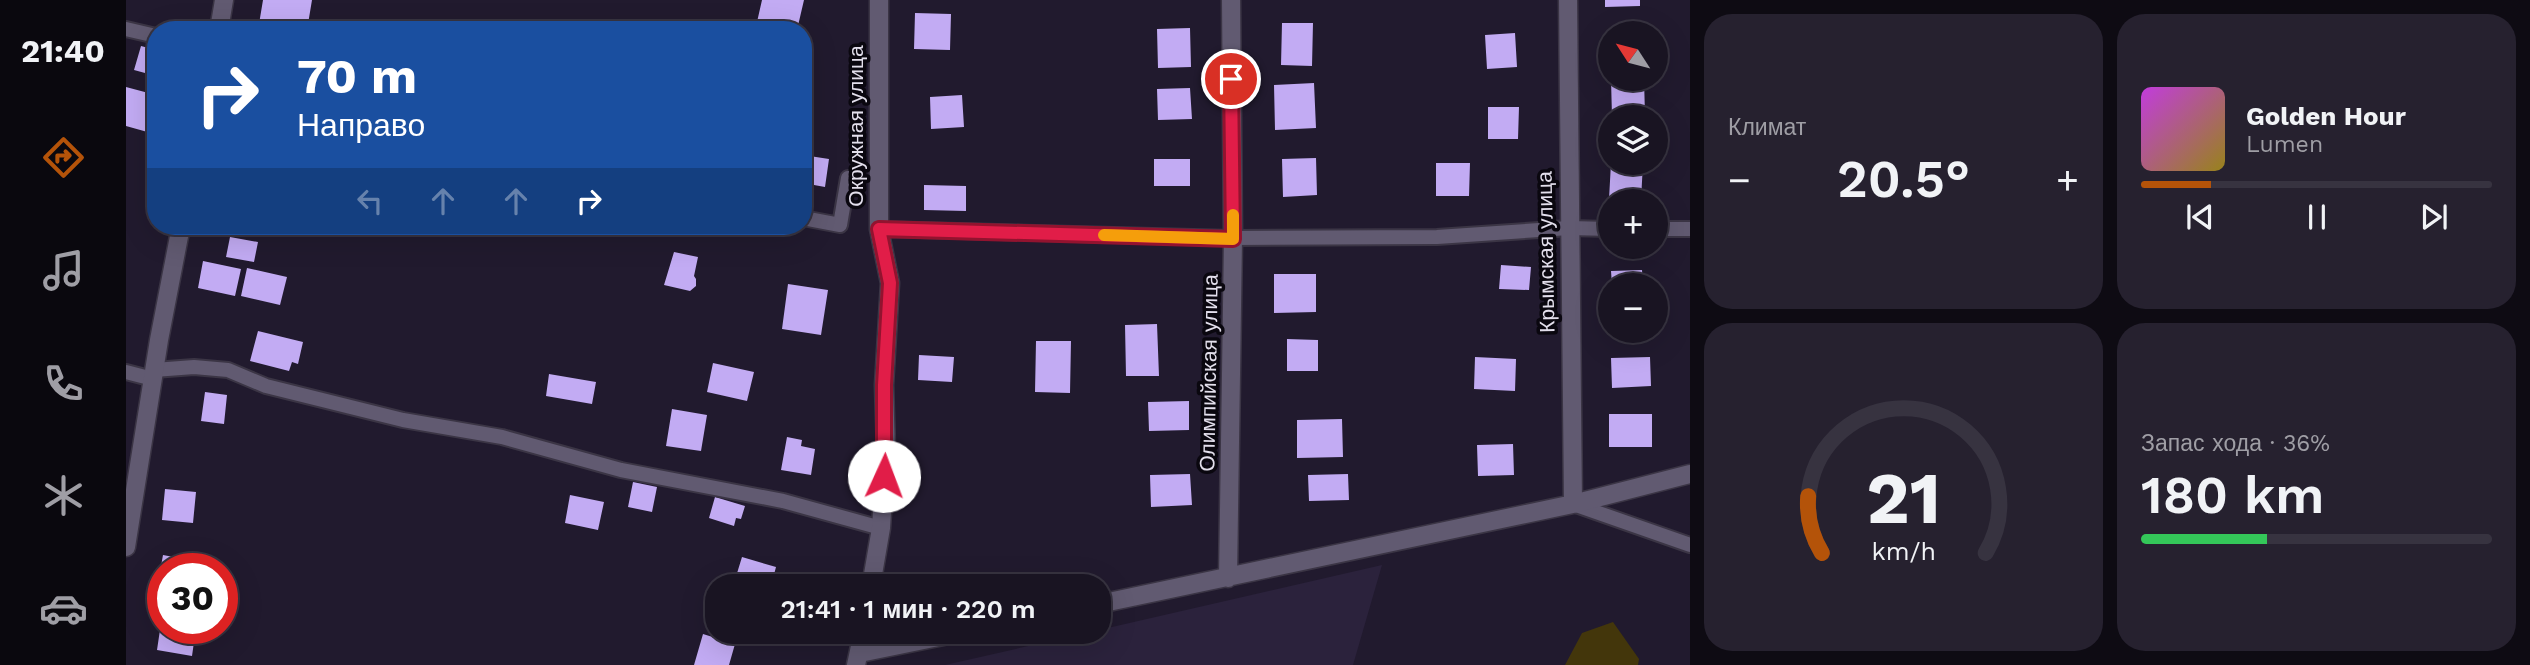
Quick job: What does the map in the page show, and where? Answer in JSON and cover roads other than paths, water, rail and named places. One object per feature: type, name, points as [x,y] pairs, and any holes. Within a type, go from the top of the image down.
[{"type":"street","points":[[220,21],[224,0]]},
{"type":"street","name":"Окружная улица","points":[[873,574],[881,528],[886,450],[884,385],[890,283],[879,229],[878,0]]},
{"type":"street","name":"Олимпийская улица","points":[[1228,578],[1233,239],[1231,0]]},
{"type":"street","name":"Крымская улица","points":[[1568,0],[1573,504]]},
{"type":"street","points":[[126,547],[179,235]]},
{"type":"street","points":[[1111,602],[1573,504],[1690,474]]},
{"type":"street","points":[[858,659],[916,644]]},
{"type":"lane","points":[[126,29],[147,34]]},
{"type":"lane","points":[[812,220],[839,225],[848,178]]},
{"type":"lane","points":[[879,229],[1233,239],[1437,237],[1569,228],[1598,229]]},
{"type":"lane","points":[[1668,229],[1690,229]]},
{"type":"lane","points":[[126,372],[154,374],[194,367],[229,370],[266,386],[364,410],[502,437],[621,470],[783,501],[881,528]]},
{"type":"lane","points":[[1573,504],[1690,545]]}]
